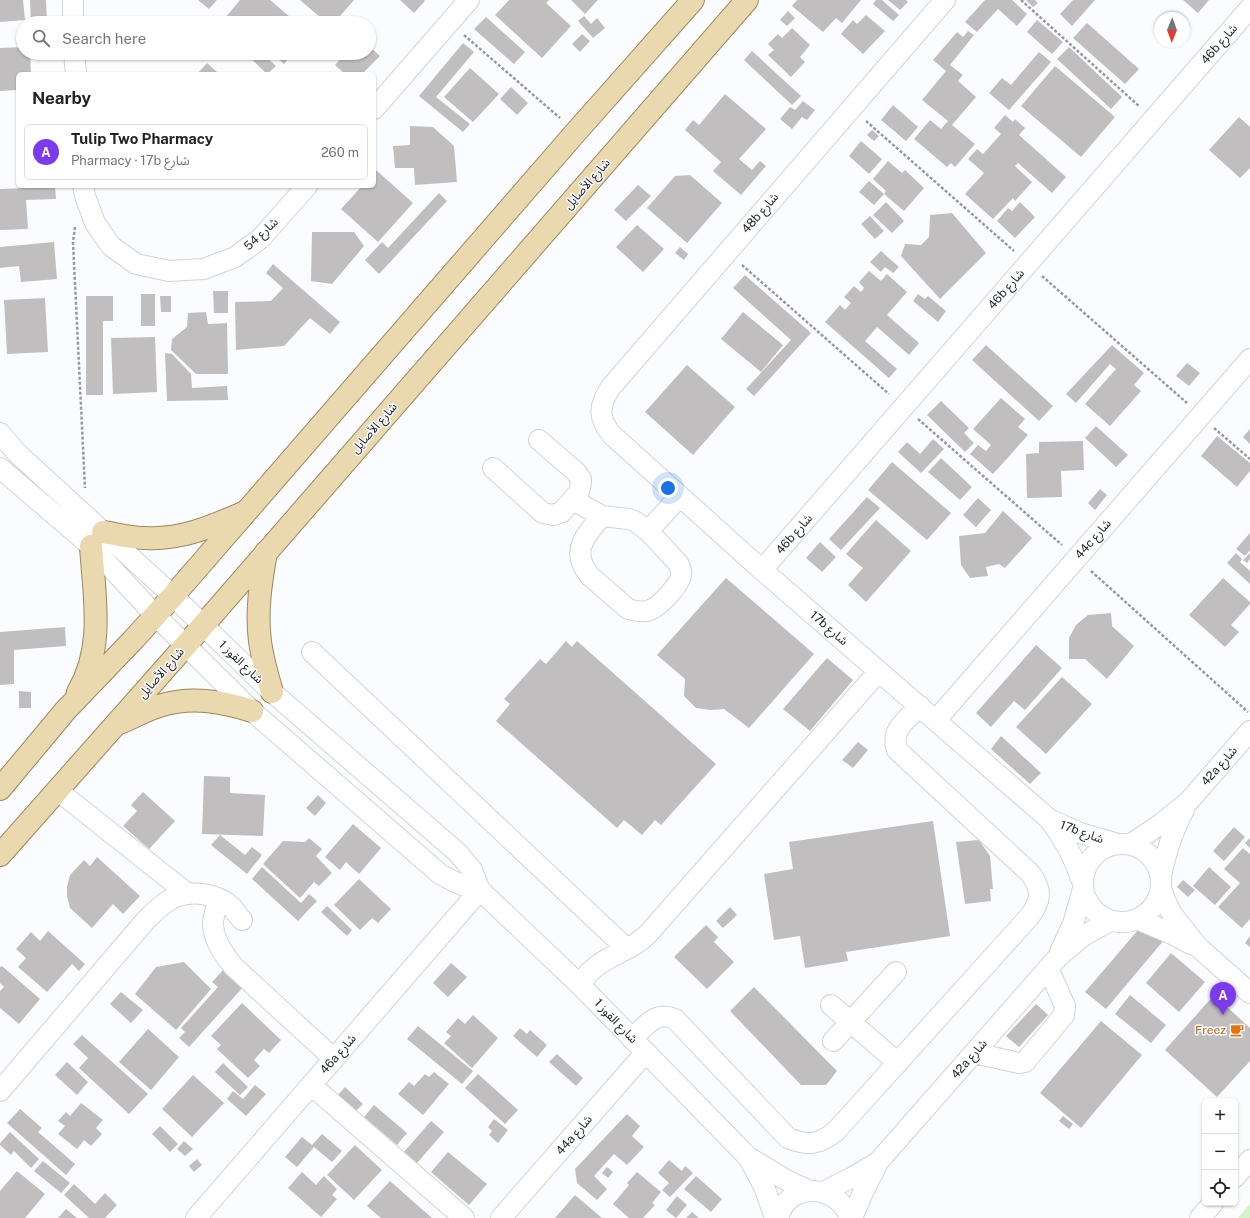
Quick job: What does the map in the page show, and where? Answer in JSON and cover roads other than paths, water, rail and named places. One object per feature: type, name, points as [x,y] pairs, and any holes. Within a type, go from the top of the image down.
[{"type":"main road","points":[[0,789],[65,711],[134,640],[173,596],[576,132],[693,0]]},
{"type":"main road","name":"شارع الأصايل","points":[[0,856],[112,727],[186,645],[747,0]]},
{"type":"main road","points":[[65,711],[79,689],[89,666],[95,640],[97,615],[93,585],[97,539],[163,538],[185,535],[205,529],[247,511]]},
{"type":"main road","points":[[266,552],[261,586],[258,626],[264,663],[272,692]]},
{"type":"main road","points":[[112,727],[159,706],[176,702],[194,700],[212,701],[229,704],[252,711]]},
{"type":"street","points":[[73,0],[73,16]]},
{"type":"street","points":[[376,107],[469,0]]},
{"type":"street","name":"48b شارع","points":[[612,435],[606,428],[601,418],[601,406],[611,387],[945,0]]},
{"type":"street","name":"46b شارع","points":[[762,570],[1250,8]]},
{"type":"street","points":[[75,60],[76,72]]},
{"type":"street","name":"شارع 54","points":[[84,191],[95,223],[111,246],[136,264],[170,271],[204,269],[235,257],[260,239],[304,188]]},
{"type":"street","name":"44c شارع","points":[[936,720],[1250,358]]},
{"type":"street","name":"شارع القوز 1","points":[[0,433],[17,453],[86,517],[97,539],[155,615],[252,711],[440,874],[453,882],[480,890]]},
{"type":"street","name":"17b شارع","points":[[612,435],[762,570],[1049,819],[1068,846],[1076,862],[1082,884]]},
{"type":"street","points":[[493,468],[543,513],[553,515],[562,512],[580,492],[581,479],[579,475],[539,440]]},
{"type":"street","name":"شارع القوز 1","points":[[0,468],[173,596],[272,692],[458,853],[472,870],[480,890],[580,985],[748,1156],[767,1170],[788,1181],[833,1196],[848,1210],[851,1218]]},
{"type":"street","points":[[648,531],[680,496]]},
{"type":"street","points":[[573,500],[602,516],[629,519],[636,522],[648,531],[678,563],[681,569],[681,576],[676,587],[657,607],[650,610],[635,611],[628,609],[590,576],[582,563],[580,556],[582,541],[602,516]]},
{"type":"street","points":[[312,652],[627,949]]},
{"type":"street","points":[[580,985],[585,976],[596,966],[609,957],[640,941],[648,934],[879,671]]},
{"type":"street","points":[[832,1005],[898,1063],[1030,916],[1037,906],[1039,894],[1037,883],[1030,873],[897,750],[894,742],[895,734],[899,727],[920,706]]},
{"type":"street","name":"42a شارع","points":[[1123,844],[1162,824],[1188,801],[1250,731]]},
{"type":"street","points":[[57,790],[188,894]]},
{"type":"street","name":"42a شارع","points":[[1161,882],[1165,856],[1171,837],[1188,801]]},
{"type":"street","name":"17b شارع","points":[[1049,819],[1080,833],[1123,844]]},
{"type":"street","points":[[1161,882],[1158,898],[1153,907],[1146,914],[1137,919],[1124,922],[1110,920],[1098,914],[1088,903],[1082,884],[1085,867],[1092,856],[1101,849],[1123,844],[1145,850],[1155,862],[1172,914],[1197,946],[1250,993]]},
{"type":"street","name":"42a شارع","points":[[1053,962],[1073,924],[1082,884]]},
{"type":"street","name":"46a شارع","points":[[196,1218],[480,890]]},
{"type":"street","points":[[0,1091],[146,920],[158,908],[172,899],[188,894],[205,894],[219,899],[232,908],[242,920]]},
{"type":"street","points":[[219,899],[213,923],[216,939],[224,955],[234,967],[334,1059]]},
{"type":"street","points":[[1137,919],[1197,946]]},
{"type":"street","name":"42a شارع","points":[[851,1218],[879,1161],[1053,962],[1083,936],[1110,920]]},
{"type":"street","points":[[974,1053],[1019,1063],[1025,1062],[1064,1015],[1065,1006],[1053,962]]},
{"type":"street","points":[[833,1041],[896,972]]},
{"type":"street","name":"44a شارع","points":[[501,1218],[639,1046],[655,1018],[668,1016],[674,1020],[778,1129],[788,1138],[800,1143],[813,1143],[825,1140],[835,1132],[898,1063]]},
{"type":"street","points":[[311,1085],[464,1218]]},
{"type":"street","name":"شارع القوز 1","points":[[748,1156],[765,1189],[775,1218]]},
{"type":"street","points":[[1238,1174],[1250,1160]]},
{"type":"street","name":"42a شارع","points":[[778,1218],[784,1206],[800,1193],[817,1191],[853,1177],[879,1161]]},
{"type":"street","points":[[1200,1218],[1210,1206]]},
{"type":"place","name":"Tulip Two Pharmacy","points":[[1223,1015]]},
{"type":"place","name":"Freez","points":[[1237,1030]]}]
